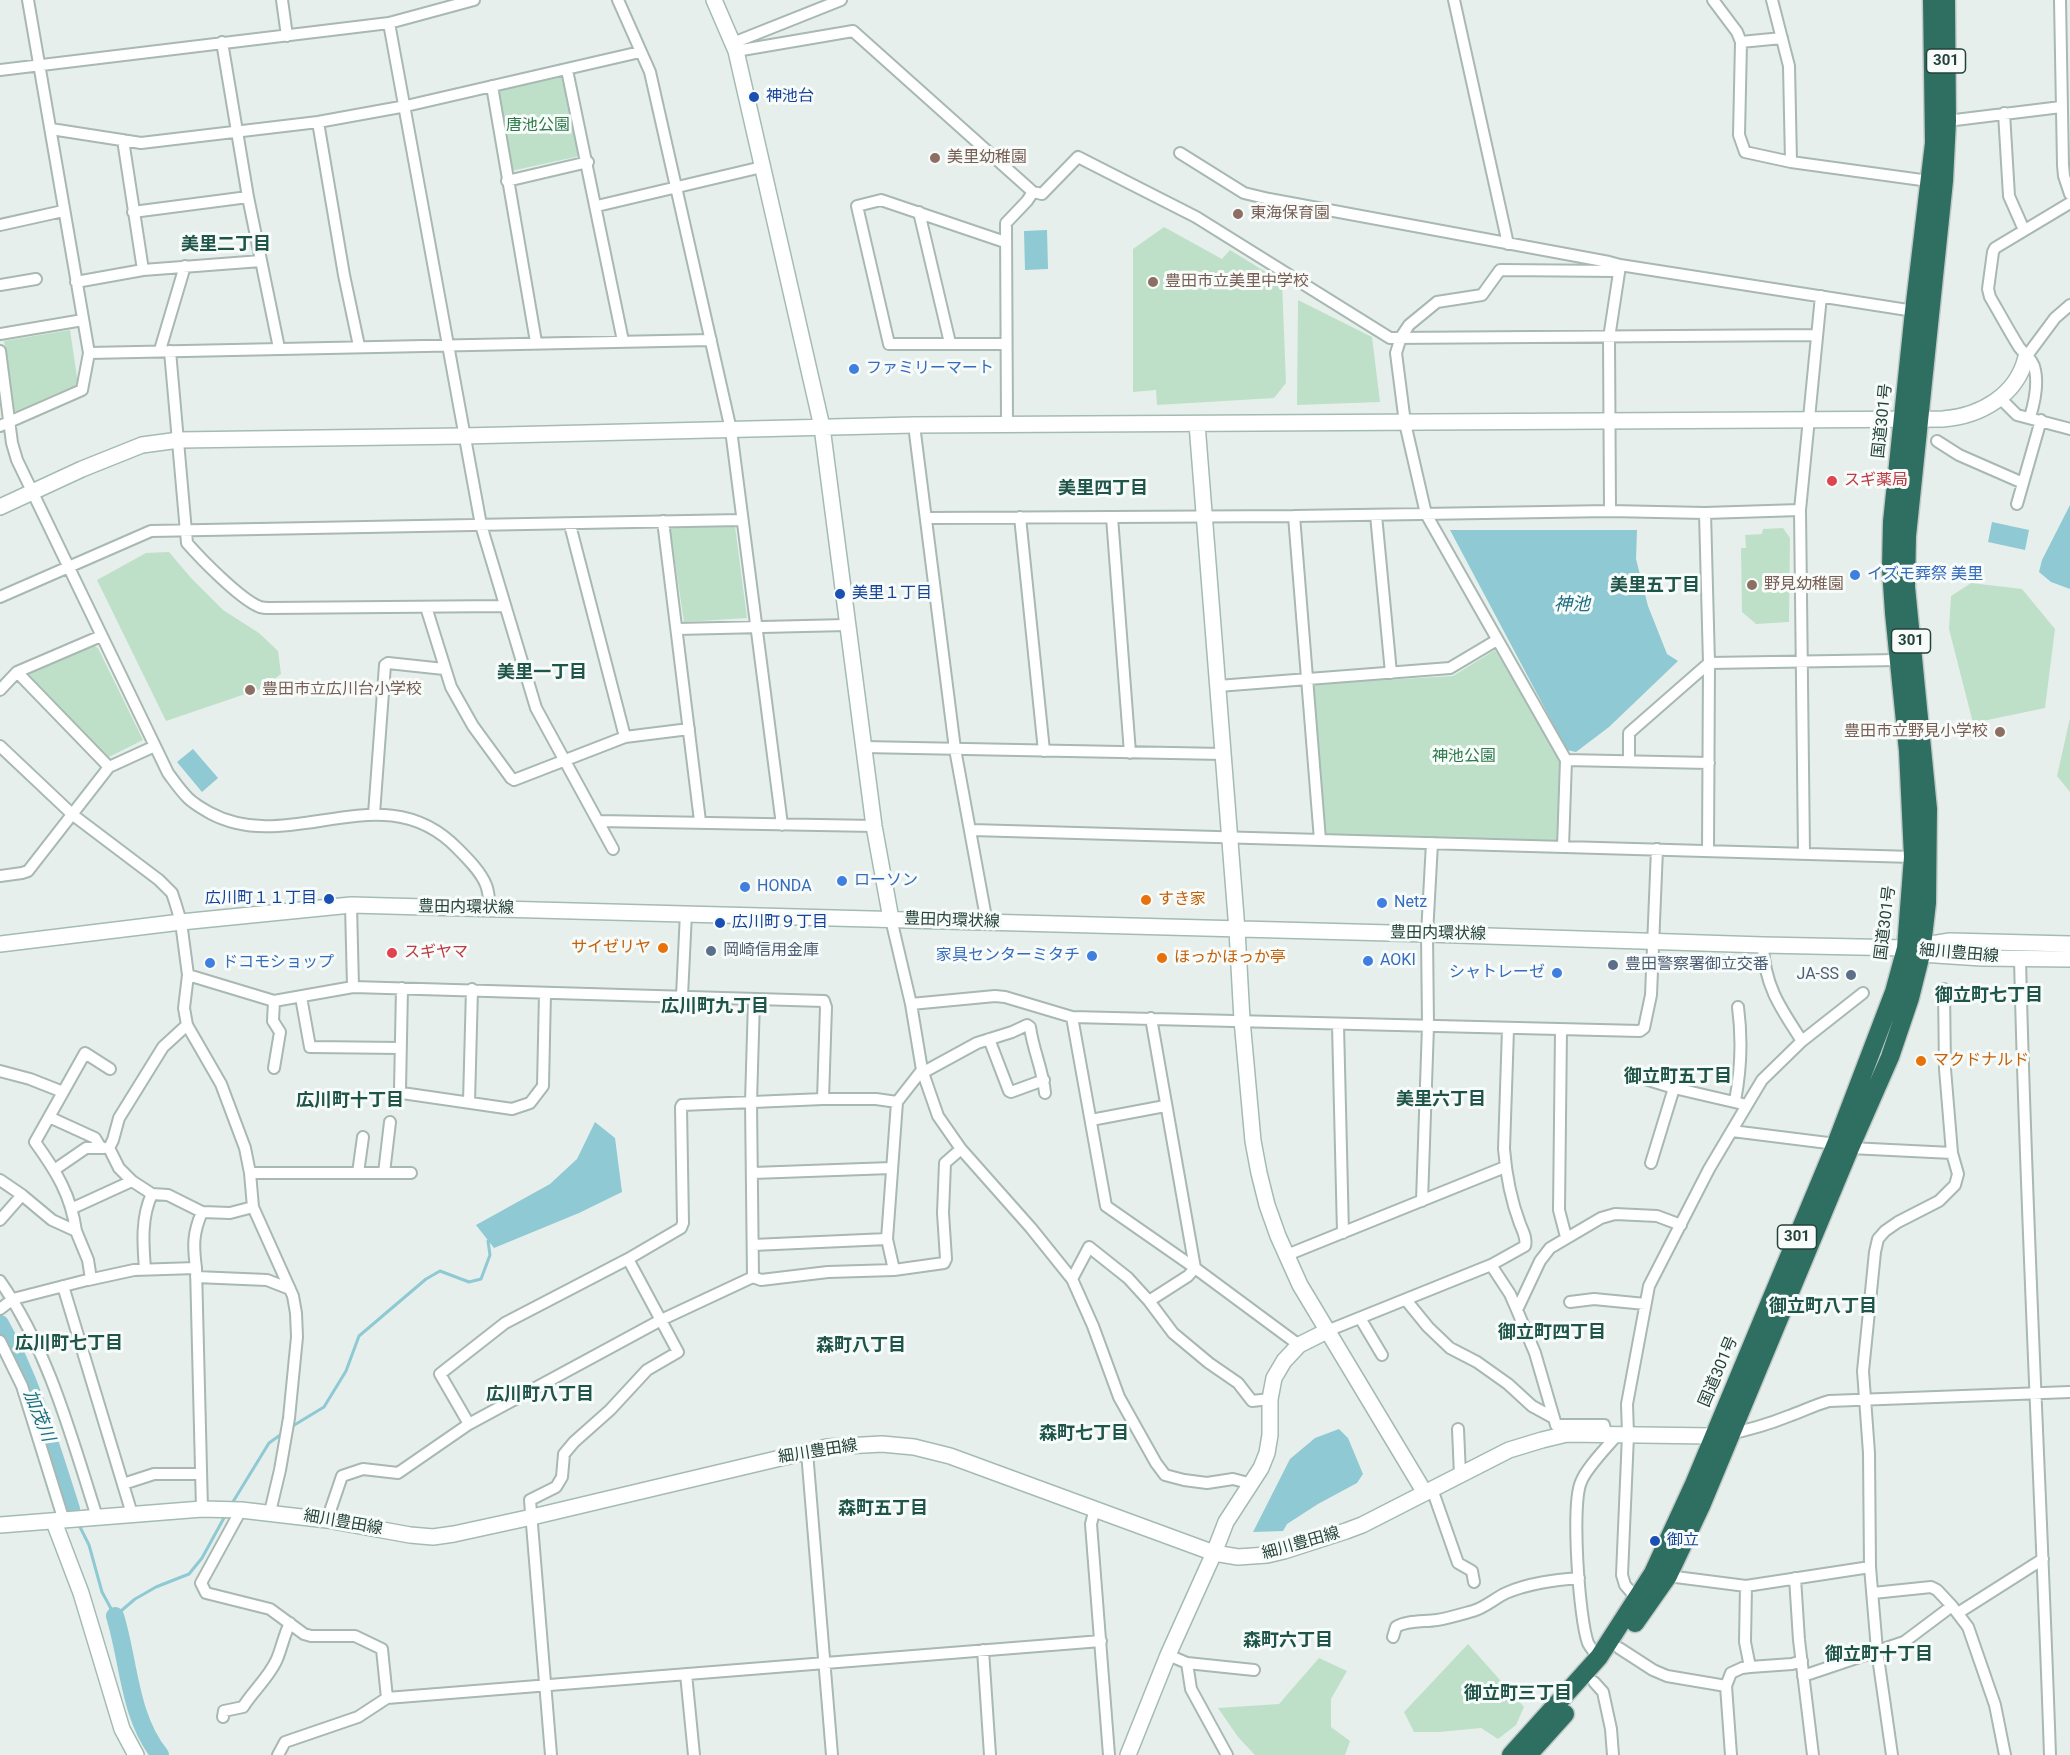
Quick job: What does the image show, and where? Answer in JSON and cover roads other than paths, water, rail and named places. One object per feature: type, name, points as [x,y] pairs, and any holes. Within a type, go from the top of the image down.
[{"type":"highway","name":"国道301号","points":[[1510,1755],[1599,1657],[1657,1564],[1694,1484],[1721,1435],[1843,1146],[1890,1057],[1910,998],[1916,949],[1927,903],[1928,808],[1906,587],[1914,311],[1934,143],[1932,0]]},
{"type":"highway","name":"国道301号","points":[[1916,949],[1908,751],[1893,602],[1892,522],[1911,420],[1944,181],[1947,121],[1946,0]]},
{"type":"highway","name":"国道301号","points":[[1528,1755],[1594,1682],[1668,1576],[1701,1506],[1721,1435]]},
{"type":"street","points":[[0,426],[82,390],[89,353],[28,0]]},
{"type":"street","points":[[282,0],[287,36]]},
{"type":"street","points":[[0,70],[389,23],[474,0]]},
{"type":"street","points":[[618,0],[650,72],[730,430],[782,825]]},
{"type":"street","points":[[714,0],[735,47],[822,427],[874,826],[891,919],[911,1004],[922,1072],[938,1116],[961,1149],[1024,1220],[1072,1279],[1093,1326],[1119,1397],[1144,1444],[1165,1474],[1184,1480],[1207,1483],[1233,1479],[1252,1484]]},
{"type":"street","points":[[809,0],[813,12]]},
{"type":"street","points":[[735,47],[842,0]]},
{"type":"street","points":[[1454,0],[1508,244]]},
{"type":"street","points":[[1713,0],[1737,32],[1741,42],[1738,135],[1745,152],[1791,162],[1929,181]]},
{"type":"street","points":[[1772,0],[1789,66],[1791,162]]},
{"type":"street","points":[[2061,0],[2061,107],[2064,176],[2070,194]]},
{"type":"street","points":[[389,23],[481,525],[536,708],[613,849]]},
{"type":"street","points":[[735,47],[853,31],[1033,192],[1042,194],[1078,157],[1196,217],[1390,338],[1817,335]]},
{"type":"street","points":[[1741,42],[1782,38]]},
{"type":"street","points":[[222,42],[248,196],[279,348]]},
{"type":"street","points":[[51,129],[141,143],[318,122],[406,106],[640,52]]},
{"type":"street","points":[[567,70],[588,162],[623,341]]},
{"type":"street","points":[[492,87],[536,342]]},
{"type":"street","points":[[1947,121],[2061,107]]},
{"type":"street","points":[[2004,113],[2009,196],[2024,230]]},
{"type":"street","points":[[318,122],[344,275],[359,346]]},
{"type":"street","points":[[123,140],[144,270]]},
{"type":"street","points":[[1180,153],[1244,193],[1609,262],[1619,268]]},
{"type":"street","points":[[507,180],[588,162]]},
{"type":"street","points":[[597,206],[762,167]]},
{"type":"street","points":[[1007,425],[1006,223],[1028,201],[1033,192]]},
{"type":"street","points":[[133,212],[248,196]]},
{"type":"street","points":[[1005,242],[881,200],[857,206],[889,344],[1006,344]]},
{"type":"street","points":[[2017,504],[2035,419],[2033,406],[2036,372],[2033,362],[2026,357],[1990,297],[1988,289],[1994,248],[2070,202]]},
{"type":"street","points":[[0,225],[63,211]]},
{"type":"street","points":[[919,212],[950,343]]},
{"type":"street","points":[[76,282],[144,270],[261,261]]},
{"type":"street","points":[[185,266],[165,351],[178,440],[187,543],[196,554],[235,590],[260,607],[504,606]]},
{"type":"street","points":[[1610,511],[1609,338],[1619,268]]},
{"type":"street","points":[[1563,847],[1566,760],[1426,514],[1405,423],[1396,353],[1401,337],[1409,325],[1437,302],[1482,296],[1500,270],[1619,268],[1914,311]]},
{"type":"street","points":[[0,285],[36,279]]},
{"type":"street","points":[[1804,853],[1800,510],[1821,296]]},
{"type":"street","points":[[0,507],[82,469],[142,445],[178,440],[463,436],[914,425],[1809,421],[1963,417],[1987,407],[2012,386],[2020,375],[2026,357],[2055,318],[2070,305]]},
{"type":"street","points":[[0,334],[83,321]]},
{"type":"street","points":[[89,353],[711,340]]},
{"type":"street","points":[[0,351],[12,443],[17,460],[168,773],[189,800],[230,822],[251,827],[374,814],[402,816],[424,824],[446,838],[469,861],[486,885],[490,908]]},
{"type":"street","points":[[2000,398],[2017,415],[2070,429]]},
{"type":"street","points":[[1197,424],[1242,1020],[1258,1173],[1267,1205],[1300,1285],[1327,1332],[1429,1491],[1458,1563],[1472,1571],[1474,1582]]},
{"type":"street","points":[[914,425],[956,749],[987,923]]},
{"type":"street","points":[[1937,441],[1959,455],[2023,483]]},
{"type":"street","points":[[927,518],[1610,511],[1705,513],[1800,510]]},
{"type":"street","points":[[1705,513],[1709,663],[1708,851]]},
{"type":"street","points":[[1376,515],[1391,673]]},
{"type":"street","points":[[1294,516],[1320,840]]},
{"type":"street","points":[[1020,517],[1044,751]]},
{"type":"street","points":[[1112,517],[1130,753]]},
{"type":"street","points":[[0,597],[152,531],[570,525],[741,520]]},
{"type":"street","points":[[663,521],[700,821]]},
{"type":"street","points":[[570,525],[625,737]]},
{"type":"street","points":[[426,607],[451,687],[473,726],[511,778],[518,779],[625,737],[689,729]]},
{"type":"street","points":[[677,629],[848,625]]},
{"type":"street","points":[[0,690],[16,672],[101,636]]},
{"type":"street","points":[[1218,686],[1450,668],[1497,640]]},
{"type":"street","points":[[1629,761],[1629,733],[1709,663],[1898,660]]},
{"type":"street","points":[[374,814],[385,665],[388,663],[444,669]]},
{"type":"street","points":[[16,672],[109,767]]},
{"type":"street","points":[[0,876],[28,871],[109,767],[155,746]]},
{"type":"street","points":[[864,747],[1223,754]]},
{"type":"street","points":[[2,753],[73,814],[165,885],[172,893],[181,922],[188,975],[184,1008],[188,1025],[221,1084],[245,1148],[253,1207],[290,1289],[296,1313],[297,1337],[288,1421],[270,1512]]},
{"type":"street","points":[[1566,760],[1709,763]]},
{"type":"street","points":[[599,821],[700,821],[874,826]]},
{"type":"street","points":[[972,830],[1912,857]]},
{"type":"street","points":[[1422,1202],[1428,1026],[1427,934],[1432,843]]},
{"type":"street","points":[[911,1004],[995,996],[1072,1017],[1637,1031],[1644,1028],[1651,995],[1657,849]]},
{"type":"street","points":[[351,905],[353,987]]},
{"type":"street","name":"豊田内環状線","points":[[0,944],[181,922],[351,905],[1916,949]]},
{"type":"street","points":[[682,996],[686,913]]},
{"type":"street","name":"細川豊田線","points":[[1916,949],[1950,941],[2070,944]]},
{"type":"street","points":[[1763,945],[1764,958],[1777,1004],[1802,1041]]},
{"type":"street","name":"細川豊田線","points":[[1916,949],[1982,958],[2070,958]]},
{"type":"street","points":[[2020,958],[2024,1136],[2050,1755]]},
{"type":"street","points":[[188,975],[274,1001],[353,987],[824,1001],[826,1007],[823,1099]]},
{"type":"street","points":[[402,988],[400,1090],[402,1093],[512,1109],[530,1103],[543,1086],[545,993]]},
{"type":"street","points":[[1892,1755],[1877,1650],[1870,1567],[1869,1454],[1863,1371],[1878,1239],[1898,1222],[1939,1201],[1955,1185],[1958,1174],[1952,1153],[1946,1068],[1944,988]]},
{"type":"street","points":[[469,1102],[472,989]]},
{"type":"street","points":[[1599,1657],[1587,1641],[1577,1546],[1578,1490],[1581,1479],[1617,1434],[1627,1404],[1649,1286],[1709,1169],[1762,1080],[1802,1041],[1863,993]]},
{"type":"street","points":[[301,997],[310,1047],[401,1048]]},
{"type":"street","points":[[753,1277],[751,1102],[754,1000]]},
{"type":"street","points":[[274,1001],[273,1021],[280,1032],[274,1068]]},
{"type":"street","points":[[1735,1101],[1739,1071],[1738,1006]]},
{"type":"street","points":[[1072,1017],[1106,1206],[1299,1345]]},
{"type":"street","points":[[1151,1018],[1195,1268]]},
{"type":"street","points":[[54,1170],[86,1148],[105,1148],[113,1140],[119,1118],[163,1047],[188,1025]]},
{"type":"street","points":[[894,1270],[887,1239],[897,1102],[922,1072],[977,1043],[1027,1025],[1030,1027],[1044,1080],[1045,1093]]},
{"type":"street","points":[[1338,1025],[1343,1233]]},
{"type":"street","points":[[1128,1755],[1168,1655],[1226,1522],[1252,1484],[1266,1453],[1270,1435],[1270,1399],[1274,1378],[1284,1361],[1299,1345],[1491,1264],[1525,1246],[1505,1167],[1508,1029]]},
{"type":"street","points":[[1561,1030],[1559,1209],[1566,1237]]},
{"type":"street","points":[[989,1039],[1009,1091],[1044,1080]]},
{"type":"street","points":[[88,1280],[91,1279],[88,1260],[76,1231],[73,1209],[54,1170],[35,1142],[85,1053],[110,1069]]},
{"type":"street","points":[[0,1071],[30,1079],[63,1092]]},
{"type":"street","points":[[1645,1078],[1674,1088],[1747,1105]]},
{"type":"street","points":[[1651,1163],[1674,1088]]},
{"type":"street","points":[[469,1424],[440,1374],[504,1323],[628,1259],[677,1231],[683,1223],[681,1107],[686,1104],[823,1099],[876,1099],[897,1102]]},
{"type":"street","points":[[1091,1120],[1166,1106]]},
{"type":"street","points":[[49,1117],[95,1138],[132,1181],[152,1194],[168,1196],[202,1212],[230,1213],[253,1207]]},
{"type":"street","points":[[384,1173],[390,1122]]},
{"type":"street","points":[[1732,1131],[1843,1146],[1952,1153]]},
{"type":"street","points":[[358,1173],[363,1137]]},
{"type":"street","points":[[327,1520],[342,1476],[363,1469],[398,1473],[469,1424],[661,1320],[753,1277],[761,1280],[828,1272],[894,1270],[944,1263],[946,1259],[943,1213],[945,1163],[961,1149]]},
{"type":"street","points":[[1287,1255],[1505,1167]]},
{"type":"street","points":[[753,1173],[891,1168]]},
{"type":"street","points":[[250,1173],[411,1173]]},
{"type":"street","points":[[0,1180],[52,1220],[76,1231]]},
{"type":"street","points":[[73,1209],[132,1181]]},
{"type":"street","points":[[145,1269],[143,1244],[146,1206],[152,1194]]},
{"type":"street","points":[[0,1220],[22,1195]]},
{"type":"street","points":[[202,1212],[195,1229],[193,1243],[196,1273],[202,1509]]},
{"type":"street","points":[[1518,1310],[1540,1261],[1550,1248],[1600,1218],[1615,1214],[1657,1216],[1682,1225]]},
{"type":"street","points":[[753,1245],[887,1239]]},
{"type":"street","points":[[1072,1279],[1089,1247],[1128,1278],[1173,1333],[1209,1363],[1238,1383],[1252,1401],[1270,1399]]},
{"type":"street","points":[[551,1755],[530,1500],[556,1487],[562,1477],[564,1454],[574,1442],[610,1410],[647,1370],[678,1352],[628,1259]]},
{"type":"street","points":[[1491,1264],[1518,1310],[1535,1353],[1556,1425],[1604,1425],[1617,1434]]},
{"type":"street","points":[[1149,1301],[1188,1276],[1195,1268]]},
{"type":"street","points":[[0,1309],[13,1299],[88,1280],[145,1269],[267,1280],[290,1289]]},
{"type":"street","points":[[0,1281],[13,1299],[27,1326],[55,1389],[97,1516]]},
{"type":"street","points":[[63,1286],[132,1514]]},
{"type":"street","points":[[1570,1302],[1594,1299],[1645,1304]]},
{"type":"street","points":[[1406,1300],[1428,1328],[1450,1348],[1477,1362],[1508,1384],[1532,1406],[1554,1418]]},
{"type":"street","points":[[1360,1318],[1382,1355]]},
{"type":"street","points":[[0,1341],[22,1386],[118,1718],[136,1755]]},
{"type":"street","points":[[1721,1435],[1757,1427],[1810,1406],[1830,1401],[2070,1392]]},
{"type":"street","points":[[1458,1429],[1460,1475]]},
{"type":"street","name":"細川豊田線","points":[[0,1525],[202,1509],[241,1510],[327,1520],[433,1537],[532,1517],[807,1452],[845,1445],[882,1444],[929,1450],[1095,1508],[1214,1553],[1252,1557],[1284,1551],[1362,1525],[1509,1450],[1542,1440],[1568,1434],[1721,1435]]},
{"type":"street","points":[[1617,1434],[1622,1575],[1625,1585],[1637,1599]]},
{"type":"street","points":[[807,1452],[832,1755]]},
{"type":"street","points":[[123,1484],[154,1474],[201,1474]]},
{"type":"street","points":[[1095,1508],[1091,1524],[1109,1755]]},
{"type":"street","points":[[241,1510],[201,1583],[206,1593],[264,1607],[304,1634],[355,1636],[382,1649],[387,1698]]},
{"type":"street","points":[[1803,1676],[1904,1642],[2043,1559]]},
{"type":"street","points":[[1668,1576],[1746,1586],[1870,1567]]},
{"type":"street","points":[[1393,1637],[1396,1627],[1402,1624],[1440,1619],[1476,1610],[1518,1588],[1554,1580],[1580,1578]]},
{"type":"street","points":[[1795,1578],[1803,1676],[1813,1755]]},
{"type":"street","points":[[1746,1586],[1745,1642],[1750,1667]]},
{"type":"street","points":[[1873,1593],[1931,1587],[1937,1590],[1955,1610],[1968,1627],[1995,1705],[2005,1755]]},
{"type":"street","points":[[223,1717],[224,1711],[243,1707],[254,1689],[265,1679],[277,1660],[290,1623]]},
{"type":"street","points":[[278,1755],[285,1742],[358,1717],[387,1698],[1101,1641]]},
{"type":"street","points":[[1619,1648],[1653,1670],[1667,1676],[1726,1686]]},
{"type":"street","points":[[983,1650],[990,1755]]},
{"type":"street","points":[[1168,1655],[1187,1663],[1254,1670]]},
{"type":"street","points":[[1731,1755],[1726,1686],[1731,1673],[1742,1668],[1792,1664],[1802,1661]]},
{"type":"street","points":[[1187,1663],[1191,1689],[1227,1755]]},
{"type":"street","points":[[686,1674],[694,1755]]},
{"type":"street","points":[[1594,1682],[1604,1692],[1613,1755]]},
{"type":"water","points":[[1047,230],[1048,269],[1025,270],[1024,231]]},
{"type":"water","points":[[2070,505],[2070,589],[2051,582],[2039,572],[2042,560]]},
{"type":"water","points":[[1992,522],[2029,530],[2025,550],[1988,542]]},
{"type":"water","name":"神池","points":[[1450,530],[1637,530],[1636,559],[1648,606],[1667,654],[1678,661],[1609,727],[1576,752],[1567,750]]},
{"type":"water","points":[[193,749],[218,778],[202,792],[177,762]]},
{"type":"water","points":[[595,1122],[615,1138],[622,1192],[579,1213],[494,1248],[476,1225],[550,1184],[577,1159]]},
{"type":"water","points":[[1339,1429],[1348,1438],[1363,1474],[1357,1483],[1287,1524],[1283,1531],[1253,1532],[1290,1459],[1315,1438]]},
{"type":"waterway","points":[[291,1427],[324,1407],[346,1371],[359,1336],[426,1279],[440,1271],[469,1282],[481,1279],[490,1255],[488,1241]]},
{"type":"waterway","name":"加茂川","points":[[0,1324],[31,1391],[71,1509]]},
{"type":"waterway","points":[[231,1505],[269,1443],[283,1433]]},
{"type":"waterway","points":[[79,1525],[89,1545],[102,1592],[115,1616],[135,1599],[156,1587],[189,1574],[202,1558],[225,1516]]},
{"type":"waterway","name":"加茂川","points":[[115,1616],[136,1706],[142,1724],[160,1755]]},
{"type":"place","name":"神池台","points":[[754,97]]},
{"type":"place","name":"美里幼稚園","points":[[935,158]]},
{"type":"place","name":"東海保育園","points":[[1238,214]]},
{"type":"place","name":"豊田市立美里中学校","points":[[1153,282]]},
{"type":"place","name":"ファミリーマート","points":[[854,369]]},
{"type":"place","name":"スギ薬局","points":[[1832,481]]},
{"type":"place","name":"イズモ葬祭 美里","points":[[1855,575]]},
{"type":"place","name":"野見幼稚園","points":[[1752,585]]},
{"type":"place","name":"美里１丁目","points":[[840,594]]},
{"type":"place","name":"豊田市立広川台小学校","points":[[250,690]]},
{"type":"place","name":"豊田市立野見小学校","points":[[2000,732]]},
{"type":"place","name":"ローソン","points":[[842,881]]},
{"type":"place","name":"HONDA","points":[[745,887]]},
{"type":"place","name":"広川町１１丁目","points":[[329,899]]},
{"type":"place","name":"すき家","points":[[1146,900]]},
{"type":"place","name":"Netz","points":[[1382,903]]},
{"type":"place","name":"広川町９丁目","points":[[720,923]]},
{"type":"place","name":"サイゼリヤ","points":[[663,948]]},
{"type":"place","name":"岡崎信用金庫","points":[[711,951]]},
{"type":"place","name":"スギヤマ","points":[[392,953]]},
{"type":"place","name":"家具センターミタチ","points":[[1092,956]]},
{"type":"place","name":"ほっかほっか亭","points":[[1162,958]]},
{"type":"place","name":"AOKI","points":[[1368,961]]},
{"type":"place","name":"ドコモショップ","points":[[210,963]]},
{"type":"place","name":"豊田警察署御立交番","points":[[1613,965]]},
{"type":"place","name":"シャトレーゼ","points":[[1557,973]]},
{"type":"place","name":"JA-SS","points":[[1851,975]]},
{"type":"place","name":"マクドナルド","points":[[1921,1061]]},
{"type":"place","name":"御立","points":[[1655,1541]]},
{"type":"district","name":"美里二丁目","points":[[226,245]]},
{"type":"district","name":"美里四丁目","points":[[1103,489]]},
{"type":"district","name":"美里五丁目","points":[[1655,586]]},
{"type":"district","name":"美里一丁目","points":[[542,673]]},
{"type":"district","name":"御立町七丁目","points":[[1989,996]]},
{"type":"district","name":"広川町九丁目","points":[[715,1007]]},
{"type":"district","name":"御立町五丁目","points":[[1678,1077]]},
{"type":"district","name":"美里六丁目","points":[[1441,1100]]},
{"type":"district","name":"広川町十丁目","points":[[350,1101]]},
{"type":"district","name":"御立町八丁目","points":[[1823,1307]]},
{"type":"district","name":"御立町四丁目","points":[[1552,1333]]},
{"type":"district","name":"広川町七丁目","points":[[69,1344]]},
{"type":"district","name":"森町八丁目","points":[[861,1346]]},
{"type":"district","name":"広川町八丁目","points":[[540,1395]]},
{"type":"district","name":"森町七丁目","points":[[1084,1434]]},
{"type":"district","name":"森町五丁目","points":[[883,1509]]},
{"type":"district","name":"森町六丁目","points":[[1288,1641]]},
{"type":"district","name":"御立町十丁目","points":[[1879,1655]]},
{"type":"district","name":"御立町三丁目","points":[[1518,1694]]},
{"type":"park label","name":"唐池公園","points":[[538,126]]},
{"type":"park label","name":"神池公園","points":[[1464,757]]}]
